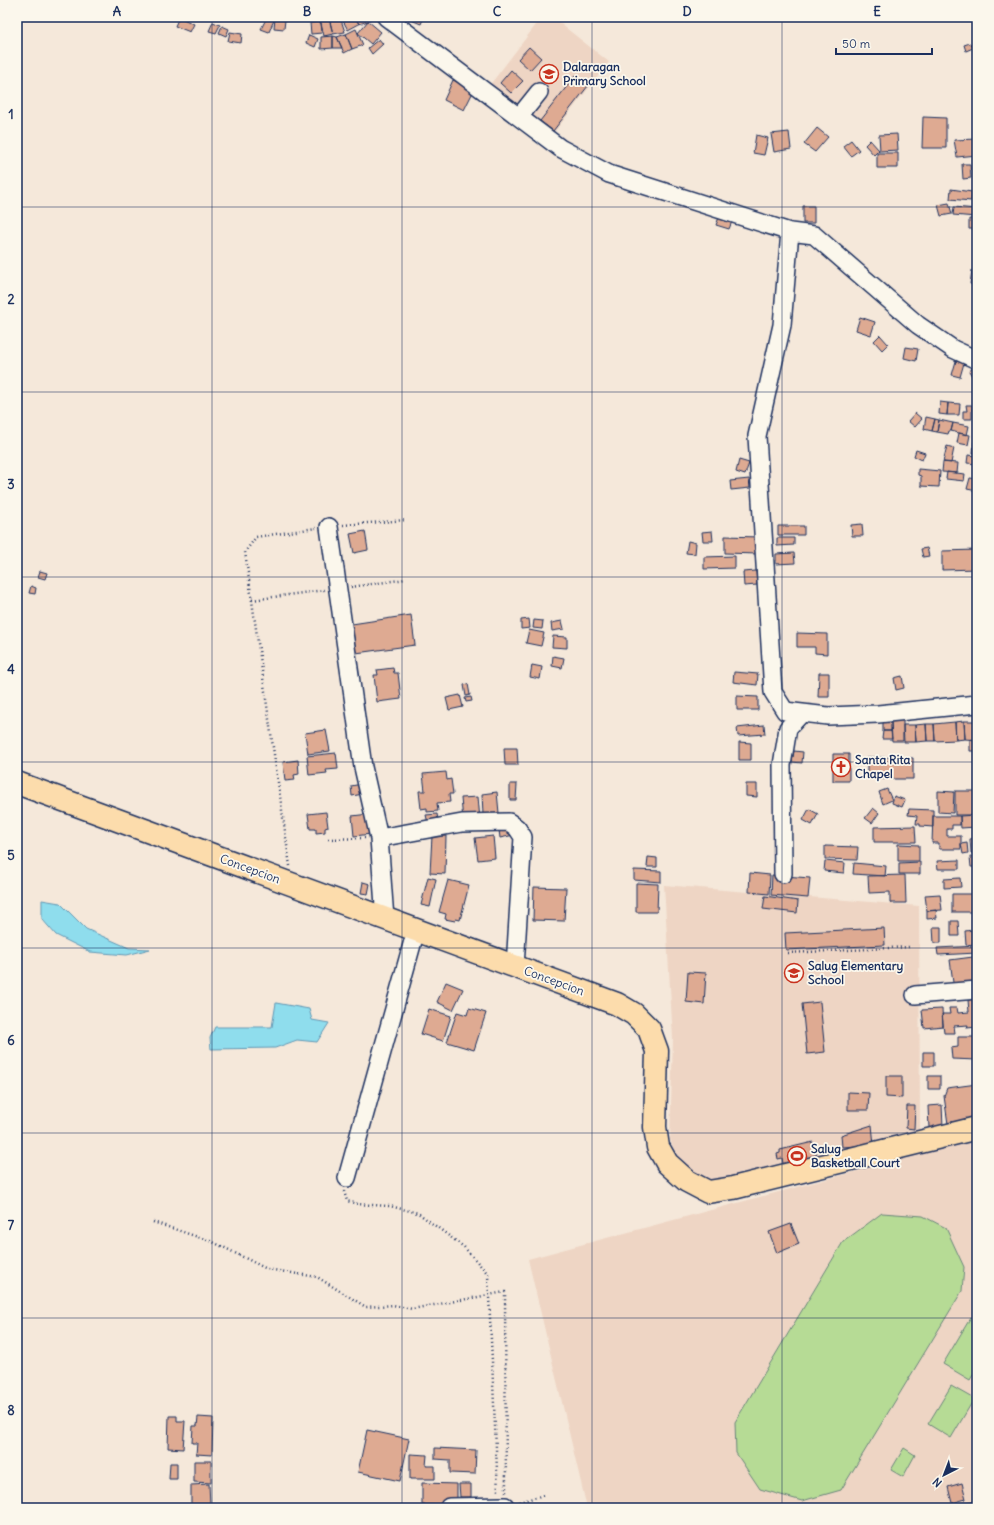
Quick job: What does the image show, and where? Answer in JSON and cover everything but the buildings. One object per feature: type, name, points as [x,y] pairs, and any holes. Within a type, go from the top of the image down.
[{"type":"main road","name":"Concepcion","points":[[17,783],[617,1004],[634,1014],[649,1029],[657,1052],[654,1127],[658,1147],[666,1163],[687,1181],[708,1192],[733,1188],[977,1128]]},
{"type":"street","points":[[386,17],[560,148],[609,174],[790,232],[814,235],[918,325],[953,349],[977,360]]},
{"type":"street","points":[[519,117],[540,92]]},
{"type":"street","points":[[790,232],[782,325],[757,436],[773,692],[785,711],[828,716],[878,714],[977,704]]},
{"type":"street","points":[[329,527],[362,768],[379,838],[385,919]]},
{"type":"street","points":[[783,874],[782,765],[788,728],[802,712]]},
{"type":"street","points":[[379,838],[462,823],[509,822],[517,828],[523,837],[515,967]]},
{"type":"street","points":[[347,1178],[416,930]]},
{"type":"street","points":[[915,995],[977,990]]},
{"type":"street","points":[[449,1507],[506,1503]]},
{"type":"path","points":[[292,885],[245,552],[256,537],[329,527],[406,520]]},
{"type":"path","points":[[328,839],[379,838]]},
{"type":"path","points":[[788,953],[909,947]]},
{"type":"path","points":[[347,1178],[344,1192],[347,1201],[358,1204],[390,1206],[418,1213],[464,1247],[488,1274],[498,1497],[506,1503],[544,1495]]},
{"type":"path","points":[[153,1222],[213,1242],[267,1270],[317,1277],[366,1307],[393,1305],[412,1309],[505,1292],[506,1503]]},
{"type":"shaded area","name":"Dalaragan Primary School","points":[[542,17],[552,17],[609,62],[552,135],[489,86]]},
{"type":"shaded area","name":"Salug Elementary School","points":[[664,885],[919,906],[920,1132],[720,1183],[688,1174],[676,1159],[670,1139],[673,1039]]},
{"type":"shaded area","points":[[977,1139],[977,1508],[587,1508],[528,1259]]},
{"type":"green space","points":[[882,1213],[923,1216],[946,1228],[964,1267],[962,1291],[841,1490],[802,1501],[760,1489],[736,1453],[735,1422],[843,1242]]},
{"type":"green space","points":[[971,1317],[977,1321],[977,1368],[970,1380],[943,1364]]},
{"type":"green space","points":[[951,1386],[974,1399],[951,1438],[928,1424]]},
{"type":"green space","points":[[904,1448],[915,1455],[903,1477],[891,1470]]},
{"type":"water","points":[[42,900],[60,903],[86,929],[129,948],[150,949],[127,955],[90,952],[56,935],[42,919]]},
{"type":"water","points":[[276,1003],[309,1009],[312,1020],[329,1023],[317,1042],[297,1040],[275,1048],[211,1049],[210,1038],[215,1027],[272,1027]]},
{"type":"place","name":"Dalaragan Primary School","points":[[549,74]]},
{"type":"place","name":"Santa Rita Chapel","points":[[841,767]]},
{"type":"place","name":"Salug Elementary School","points":[[794,973]]},
{"type":"place","name":"Salug Basketball Court","points":[[797,1156]]}]
